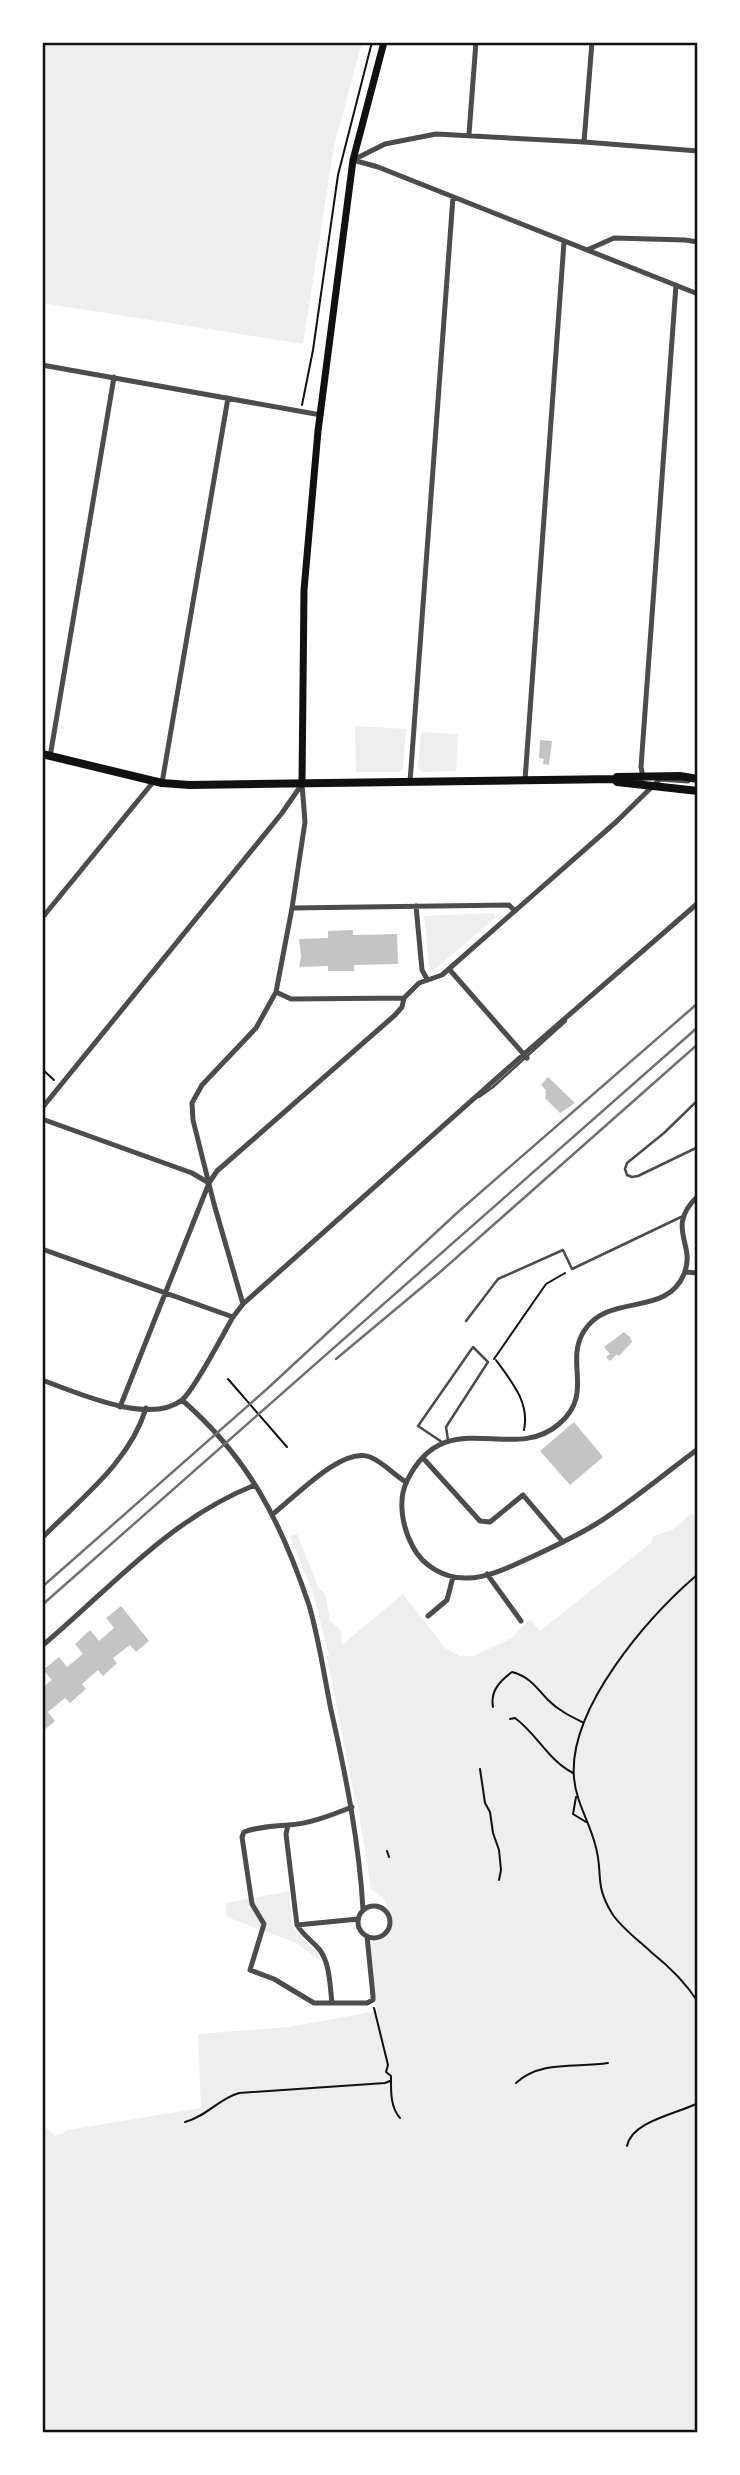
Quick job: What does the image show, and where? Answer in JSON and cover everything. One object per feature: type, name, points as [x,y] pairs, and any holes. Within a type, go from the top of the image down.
[{"type":"main road","points":[[302,784],[305,566],[318,431],[353,160],[384,42]]},
{"type":"main road","points":[[46,756],[158,782],[190,785],[615,779],[642,775],[698,781]]},
{"type":"main road","points":[[615,779],[617,782],[698,792]]},
{"type":"street","points":[[469,134],[476,42]]},
{"type":"street","points":[[584,142],[592,42]]},
{"type":"street","points":[[353,160],[385,144],[417,136],[469,134],[698,151]]},
{"type":"street","points":[[353,160],[378,167],[698,294]]},
{"type":"street","points":[[411,782],[453,197]]},
{"type":"street","points":[[587,250],[614,238],[698,242]]},
{"type":"street","points":[[525,780],[564,242]]},
{"type":"street","points":[[652,785],[642,775],[676,285]]},
{"type":"street","points":[[42,365],[322,415]]},
{"type":"street","points":[[46,756],[114,377]]},
{"type":"street","points":[[42,918],[158,782],[228,398]]},
{"type":"street","points":[[120,1407],[209,1183],[218,1171],[395,1015],[402,1007],[404,998],[419,983],[442,975],[652,785],[660,779],[698,781]]},
{"type":"street","points":[[243,1304],[192,1120],[192,1102],[202,1085],[256,1028],[276,992],[292,908],[304,822],[302,784]]},
{"type":"street","points":[[42,1108],[282,813],[302,784]]},
{"type":"street","points":[[42,1380],[120,1407],[166,1408],[182,1400],[243,1304],[698,903]]},
{"type":"street","points":[[292,908],[509,905],[514,911]]},
{"type":"street","points":[[416,906],[422,970],[427,979]]},
{"type":"street","points":[[449,969],[525,1056]]},
{"type":"street","points":[[276,992],[291,999],[404,998]]},
{"type":"street","points":[[42,1119],[192,1173],[209,1183]]},
{"type":"street","points":[[698,1196],[683,1216],[681,1225],[687,1264],[685,1272],[671,1293],[660,1299],[646,1304],[625,1305],[594,1319],[584,1331],[576,1358],[578,1395],[570,1412],[553,1429],[523,1438],[464,1438],[445,1441],[424,1458],[406,1482],[403,1492],[402,1508],[410,1542],[421,1560],[434,1570],[453,1577],[472,1578],[512,1566],[599,1522],[698,1449]]},
{"type":"street","points":[[42,1249],[233,1317]]},
{"type":"street","points":[[685,1272],[698,1273]]},
{"type":"street","points":[[182,1400],[203,1418],[246,1467],[273,1514],[309,1607],[352,1808],[363,1909],[358,1919],[359,1929],[367,1936],[373,1996],[372,2001],[364,2004],[314,2003],[274,1979],[250,1970],[264,1924],[252,1904],[242,1837],[244,1832],[250,1830],[335,1815],[352,1808]]},
{"type":"street","points":[[42,1538],[120,1458],[141,1425],[146,1408]]},
{"type":"street","points":[[273,1514],[330,1468],[354,1456],[369,1457],[406,1482]]},
{"type":"street","points":[[424,1458],[480,1521],[490,1522],[523,1495],[563,1542]]},
{"type":"street","points":[[42,1646],[133,1562],[208,1506],[255,1485]]},
{"type":"street","points":[[487,1574],[521,1620]]},
{"type":"street","points":[[428,1616],[447,1601],[453,1577]]},
{"type":"street","points":[[288,1825],[286,1834],[297,1925],[321,1950],[332,2003]]},
{"type":"street","points":[[363,1909],[373,1906],[383,1908],[390,1922],[382,1935],[367,1936]]},
{"type":"street","points":[[297,1925],[358,1919]]},
{"type":"lane","points":[[698,1100],[664,1133],[627,1163],[627,1175],[638,1176],[698,1147]]},
{"type":"lane","points":[[466,1321],[498,1279],[562,1250],[572,1269],[683,1216]]},
{"type":"lane","points":[[473,1347],[488,1362],[446,1427],[445,1441],[418,1426],[473,1347]]},
{"type":"path","points":[[305,411],[302,403],[313,350],[338,175],[372,42]]},
{"type":"path","points":[[42,1069],[61,1085]]},
{"type":"path","points":[[492,1363],[546,1284],[572,1269]]},
{"type":"path","points":[[495,1358],[517,1390],[526,1410],[523,1438]]},
{"type":"path","points":[[229,1379],[287,1447]]},
{"type":"path","points":[[587,1823],[573,1814],[576,1797],[575,1749],[583,1722],[608,1676],[667,1604],[698,1574]]},
{"type":"path","points":[[492,1707],[495,1688],[512,1672],[531,1680],[550,1702],[583,1722]]},
{"type":"path","points":[[510,1719],[514,1718],[522,1723],[556,1763],[574,1774]]},
{"type":"path","points":[[481,1769],[485,1802],[499,1850],[499,1880]]},
{"type":"path","points":[[576,1797],[597,1849],[600,1890],[615,1917],[675,1972],[698,2002]]},
{"type":"path","points":[[387,1851],[389,1857]]},
{"type":"path","points":[[372,2001],[388,2064],[386,2072],[391,2076],[394,2109],[400,2118]]},
{"type":"path","points":[[516,2083],[536,2069],[608,2063]]},
{"type":"path","points":[[184,2122],[205,2114],[229,2096],[239,2093],[390,2081]]},
{"type":"path","points":[[627,2146],[630,2135],[640,2127],[698,2103]]},
{"type":"shaded area","points":[[42,42],[362,42],[334,146],[303,344],[42,303]]},
{"type":"shaded area","points":[[355,726],[406,729],[403,768],[399,772],[356,772]]},
{"type":"shaded area","points":[[421,732],[458,734],[456,771],[422,772],[418,768]]},
{"type":"shaded area","points":[[494,913],[496,917],[433,971],[429,966],[424,916]]},
{"type":"shaded area","points":[[691,1514],[698,1517],[698,2433],[42,2433],[42,2125],[55,2135],[67,2130],[201,2108],[198,2034],[289,2027],[377,2011],[368,1945],[381,1940],[391,1917],[384,1899],[371,1889],[357,1801],[327,1657],[329,1655],[313,1593],[290,1536],[297,1534],[319,1589],[325,1593],[330,1621],[341,1630],[342,1645],[403,1594],[445,1648],[460,1656],[474,1656],[512,1638],[530,1619],[540,1631],[651,1543],[653,1536],[672,1530]]},
{"type":"shaded area","points":[[289,1891],[293,1927],[317,1952],[321,1961],[296,1943],[227,1917],[226,1903]]},
{"type":"building","points":[[540,740],[552,741],[549,765],[543,764],[544,759],[539,758]]},
{"type":"building","points":[[353,930],[353,935],[397,934],[398,964],[354,965],[354,971],[328,971],[328,966],[299,967],[299,939],[328,938],[328,931]]},
{"type":"building","points":[[548,1077],[575,1103],[560,1113],[545,1098],[546,1090],[541,1085]]},
{"type":"building","points":[[624,1332],[632,1342],[610,1361],[606,1357],[610,1354],[604,1347]]},
{"type":"building","points":[[574,1422],[603,1457],[570,1485],[540,1451]]},
{"type":"building","points":[[121,1606],[149,1641],[136,1652],[130,1645],[113,1658],[117,1663],[103,1676],[98,1670],[82,1684],[86,1689],[70,1703],[65,1698],[48,1712],[55,1721],[42,1732],[42,1688],[52,1680],[43,1670],[59,1657],[67,1667],[83,1654],[75,1644],[90,1630],[99,1641],[114,1628],[106,1618]]},
{"type":"railway","points":[[42,1587],[268,1388],[458,1212],[698,1003]]},
{"type":"railway","points":[[42,1605],[698,1027]]},
{"type":"railway","points":[[336,1359],[439,1273],[698,1044]]}]
